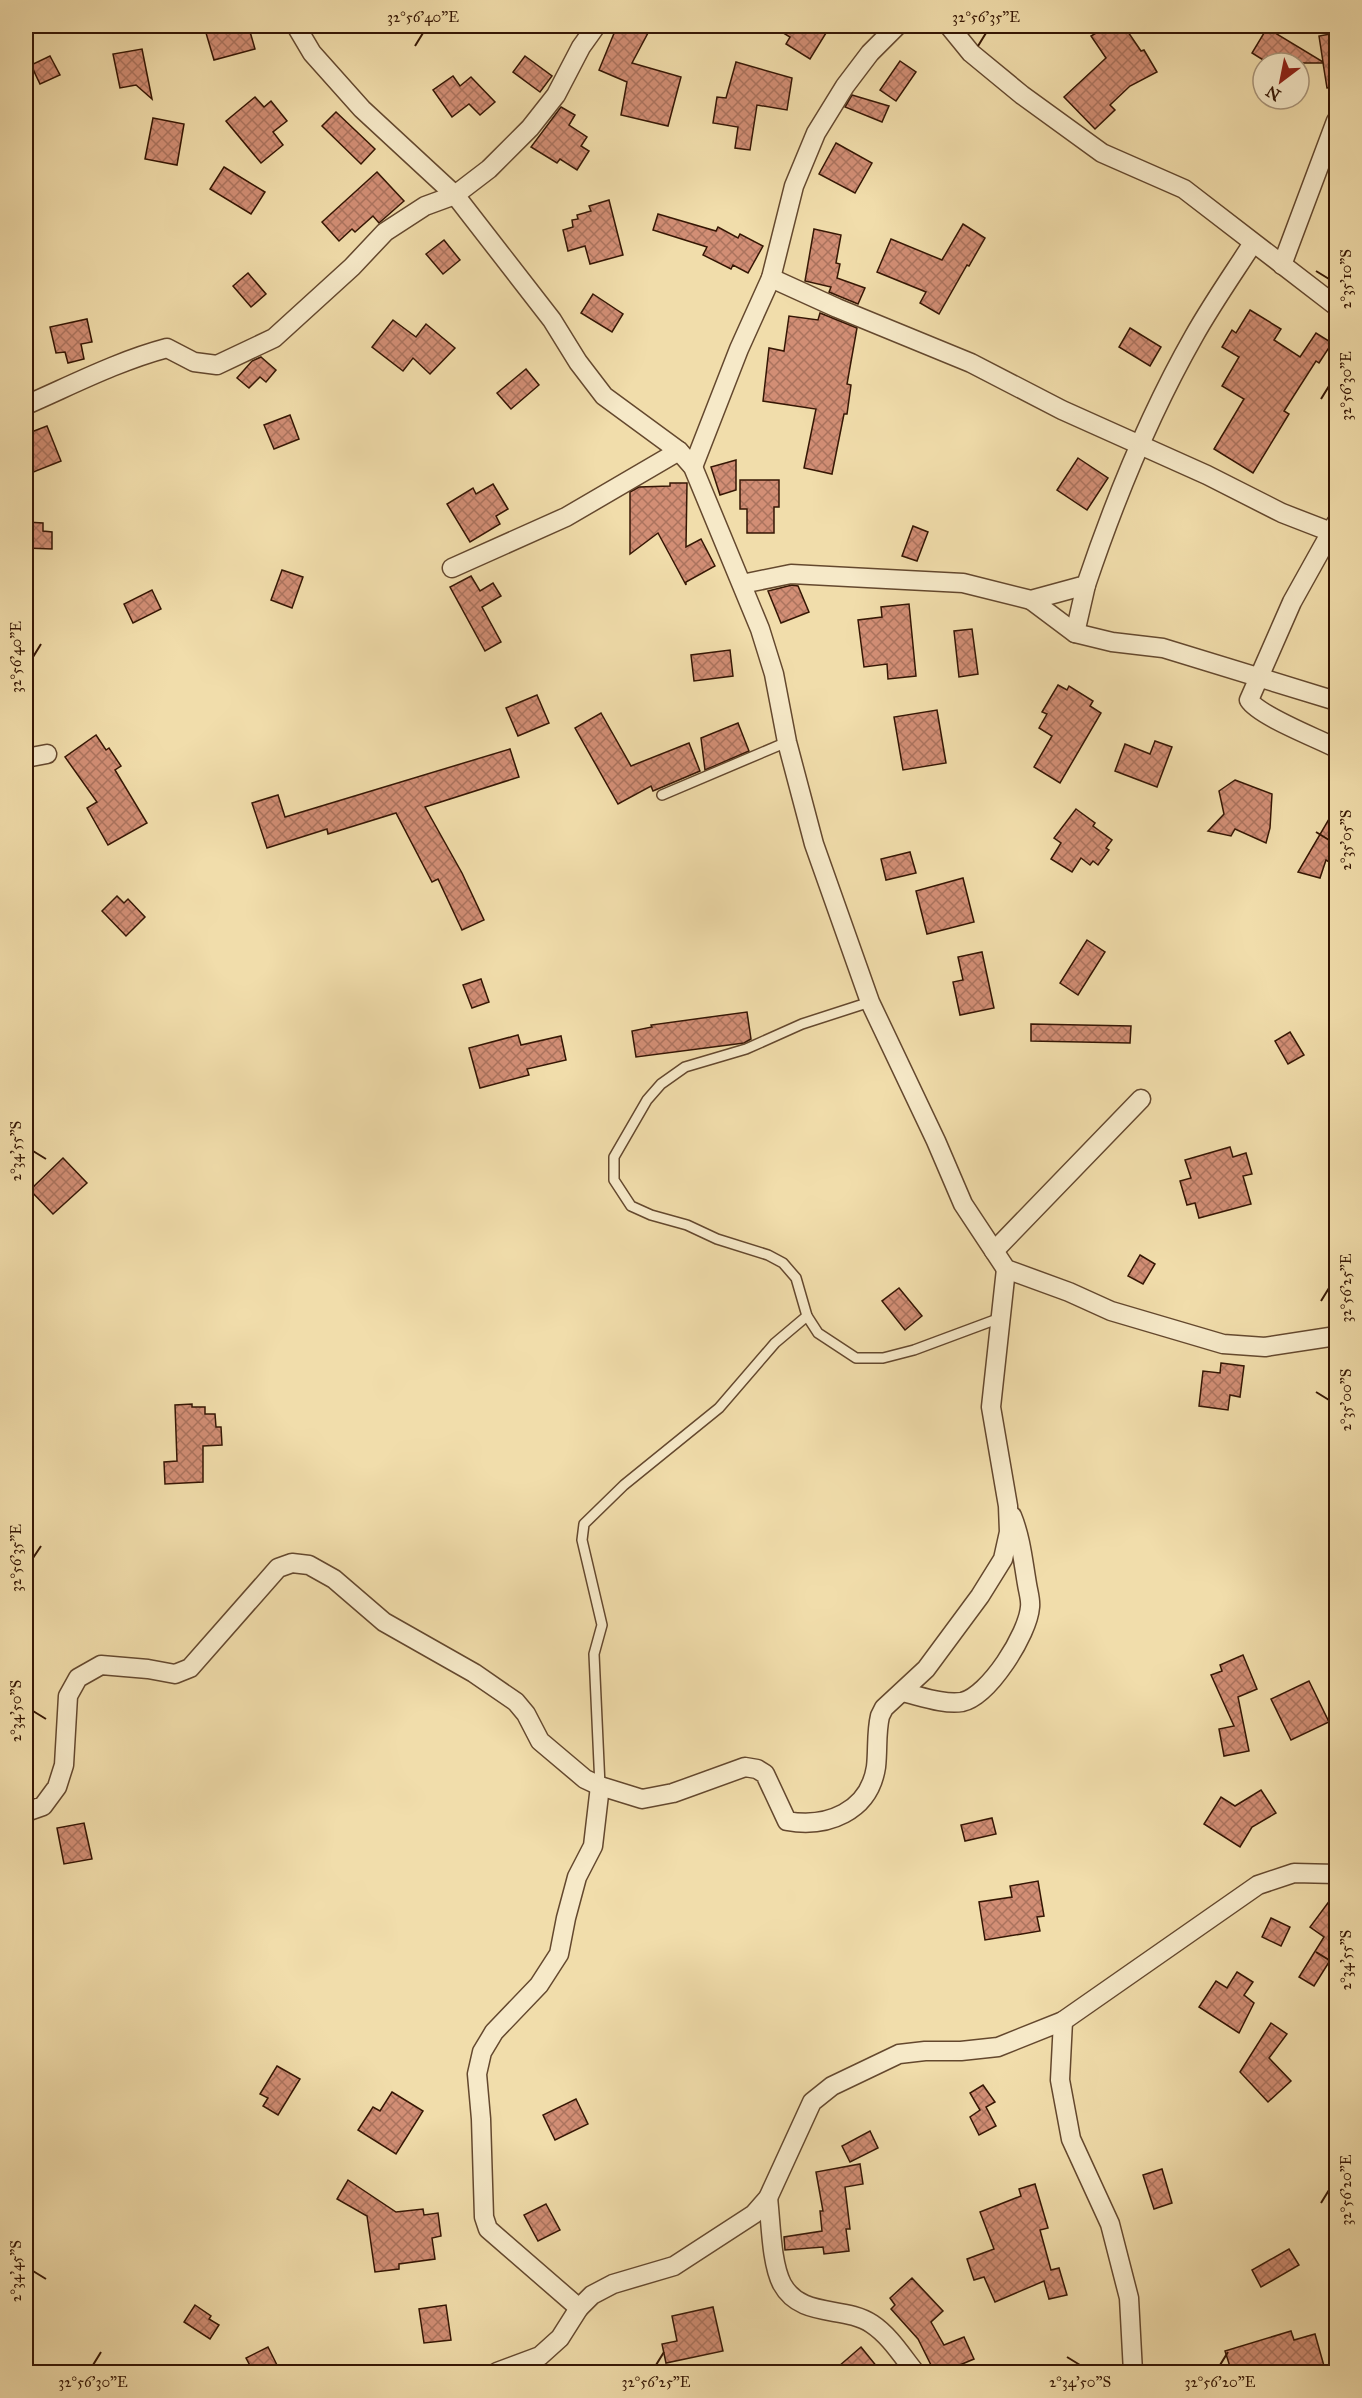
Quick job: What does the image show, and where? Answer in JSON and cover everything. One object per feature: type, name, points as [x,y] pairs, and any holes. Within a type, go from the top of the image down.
[{"type":"street","points":[[296,26],[312,53],[362,109],[454,195],[552,320],[578,362],[604,396],[679,451],[693,467],[760,629],[774,674],[787,742],[814,844],[870,1002],[936,1141],[963,1204],[1006,1269],[1069,1292],[1111,1311],[1223,1344],[1265,1347],[1336,1336]]},
{"type":"street","points":[[26,405],[74,382],[148,353],[167,348],[194,362],[217,365],[274,338],[352,267],[385,232],[425,206],[454,195],[489,169],[530,128],[556,95],[581,47],[596,26]]},
{"type":"street","points":[[693,467],[739,349],[771,278],[794,186],[816,133],[845,86],[870,53],[897,26]]},
{"type":"street","points":[[949,26],[971,53],[1022,95],[1102,153],[1184,189],[1336,306]]},
{"type":"street","points":[[1282,266],[1336,121]]},
{"type":"street","points":[[1075,633],[1086,585],[1127,471],[1194,336],[1253,243]]},
{"type":"street","points":[[771,278],[971,363],[1034,396],[1207,475],[1282,513],[1334,527],[1292,602],[1249,696],[1251,705],[1336,748]]},
{"type":"street","points":[[452,568],[566,517],[679,451]]},
{"type":"street","points":[[742,584],[791,574],[963,583],[1030,600],[1075,633],[1112,642],[1163,648],[1258,679],[1336,701]]},
{"type":"street","points":[[1030,600],[1086,585]]},
{"type":"street","points":[[26,758],[47,754]]},
{"type":"street","points":[[994,1251],[1141,1099]]},
{"type":"street","points":[[26,1812],[43,1806],[57,1787],[64,1765],[68,1696],[78,1678],[100,1665],[175,1674],[190,1668],[278,1568],[292,1563],[309,1565],[334,1579],[384,1622],[474,1673],[516,1702],[526,1714],[540,1741],[585,1779],[600,1786],[642,1799],[673,1793],[745,1767],[757,1769],[765,1774],[787,1821],[808,1824],[832,1819],[856,1806],[873,1782],[880,1716],[884,1708],[926,1669],[980,1596],[1003,1559],[1009,1532],[1008,1506],[991,1407],[1006,1269]]},
{"type":"street","points":[[902,1692],[952,1703],[964,1701],[974,1696],[994,1678],[1023,1634],[1030,1607],[1019,1532],[1008,1506]]},
{"type":"street","points":[[579,2308],[488,2229],[484,2217],[477,2074],[482,2052],[494,2032],[539,1985],[559,1954],[577,1878],[593,1846],[600,1786]]},
{"type":"street","points":[[497,2373],[540,2356],[560,2338],[579,2308],[592,2295],[613,2284],[674,2266],[754,2214],[768,2198],[812,2102],[832,2086],[899,2054],[998,2047],[1063,2021],[1258,1885],[1294,1873],[1336,1874]]},
{"type":"street","points":[[1063,2021],[1060,2080],[1071,2139],[1110,2224],[1128,2298],[1133,2373]]},
{"type":"street","points":[[768,2198],[776,2263],[782,2283],[791,2296],[803,2305],[871,2323],[894,2346],[915,2373]]},
{"type":"lane","points":[[663,795],[787,742]]},
{"type":"lane","points":[[870,1002],[802,1024],[746,1049],[685,1067],[661,1084],[646,1100],[614,1157],[614,1180],[631,1206],[651,1215],[687,1225],[717,1239],[768,1255],[783,1263],[796,1278],[807,1316],[819,1333],[856,1358],[883,1358],[914,1350],[1000,1318]]},
{"type":"lane","points":[[600,1786],[594,1654],[602,1625],[582,1540],[584,1524],[624,1485],[719,1408],[775,1343],[807,1316]]},
{"type":"building","points":[[209,26],[249,28],[255,49],[214,60],[206,33],[211,31]]},
{"type":"building","points":[[617,26],[639,26],[649,31],[632,63],[681,77],[668,126],[621,115],[627,82],[599,70]]},
{"type":"building","points":[[772,26],[813,26],[826,33],[810,59],[786,44],[790,37]]},
{"type":"building","points":[[1108,26],[1124,26],[1141,51],[1144,50],[1157,72],[1130,86],[1110,105],[1115,110],[1095,129],[1064,97],[1106,58],[1091,36]]},
{"type":"building","points":[[1267,28],[1305,51],[1253,51]]},
{"type":"building","points":[[1336,33],[1336,87],[1327,88],[1323,63],[1311,63],[1311,55],[1323,62],[1319,36]]},
{"type":"building","points":[[142,49],[152,99],[136,85],[120,88],[113,54]]},
{"type":"building","points":[[50,56],[60,75],[40,84],[31,65]]},
{"type":"building","points":[[525,56],[552,76],[540,92],[513,72]]},
{"type":"building","points":[[900,61],[916,72],[896,101],[880,90]]},
{"type":"building","points":[[736,62],[792,78],[787,110],[757,105],[750,150],[735,148],[738,127],[713,123],[717,97],[726,98]]},
{"type":"building","points":[[453,76],[460,86],[471,77],[495,102],[480,115],[469,104],[452,117],[433,90]]},
{"type":"building","points":[[852,95],[889,106],[882,122],[845,107]]},
{"type":"building","points":[[255,97],[264,107],[271,101],[287,121],[273,132],[283,145],[261,163],[226,121]]},
{"type":"building","points":[[561,107],[575,115],[569,125],[587,137],[581,146],[589,151],[577,170],[560,159],[557,163],[531,147]]},
{"type":"building","points":[[336,112],[375,149],[361,164],[322,126]]},
{"type":"building","points":[[153,118],[184,124],[177,165],[145,159]]},
{"type":"building","points":[[836,143],[872,163],[855,193],[819,174]]},
{"type":"building","points":[[224,167],[265,192],[251,214],[210,189]]},
{"type":"building","points":[[377,172],[404,201],[379,223],[373,216],[355,232],[352,229],[339,241],[322,222]]},
{"type":"building","points":[[609,200],[623,255],[590,264],[585,246],[568,251],[563,230],[573,227],[572,220],[578,219],[577,215],[591,211],[589,206]]},
{"type":"building","points":[[658,214],[716,231],[718,227],[738,238],[740,234],[763,246],[748,273],[733,265],[731,269],[703,255],[707,247],[653,230]]},
{"type":"building","points":[[963,224],[985,238],[939,314],[920,303],[926,292],[877,272],[891,239],[942,260]]},
{"type":"building","points":[[814,229],[841,235],[836,263],[840,264],[837,278],[865,288],[858,304],[829,292],[831,287],[805,281]]},
{"type":"building","points":[[444,240],[460,260],[443,274],[426,254]]},
{"type":"building","points":[[248,273],[266,294],[251,307],[233,286]]},
{"type":"building","points":[[593,294],[623,314],[612,332],[581,313]]},
{"type":"building","points":[[1250,310],[1281,329],[1274,340],[1300,357],[1316,333],[1332,343],[1319,363],[1316,361],[1284,411],[1289,414],[1253,473],[1214,449],[1244,399],[1222,386],[1239,357],[1222,347],[1232,330],[1236,333]]},
{"type":"building","points":[[820,313],[857,328],[847,384],[851,385],[847,414],[844,414],[832,474],[804,468],[816,409],[763,401],[769,348],[784,351],[789,316],[818,320]]},
{"type":"building","points":[[87,319],[92,342],[81,344],[84,359],[68,363],[65,352],[56,353],[50,327]]},
{"type":"building","points":[[393,320],[416,337],[426,324],[455,348],[430,374],[413,358],[403,371],[372,347]]},
{"type":"building","points":[[1130,328],[1161,347],[1150,366],[1119,347]]},
{"type":"building","points":[[261,357],[276,370],[266,382],[260,377],[249,388],[237,378],[252,361]]},
{"type":"building","points":[[526,369],[539,385],[511,409],[497,393]]},
{"type":"building","points":[[290,415],[299,439],[274,449],[264,425]]},
{"type":"building","points":[[47,426],[61,461],[26,475],[26,434]]},
{"type":"building","points":[[1078,458],[1108,478],[1087,510],[1057,490]]},
{"type":"building","points":[[736,460],[736,490],[720,495],[711,467]]},
{"type":"building","points":[[740,480],[779,480],[779,507],[774,507],[774,533],[747,533],[747,509],[740,509]]},
{"type":"building","points":[[670,483],[687,483],[686,547],[701,539],[715,566],[686,582],[686,585],[658,533],[630,554],[630,492],[639,487],[670,486]]},
{"type":"building","points":[[493,484],[508,509],[496,516],[500,524],[470,542],[447,504],[473,488],[476,494]]},
{"type":"building","points":[[26,522],[43,523],[43,531],[52,532],[52,549],[26,548]]},
{"type":"building","points":[[913,526],[928,532],[917,561],[902,556]]},
{"type":"building","points":[[282,570],[303,577],[292,608],[271,600]]},
{"type":"building","points":[[471,576],[480,591],[493,583],[501,596],[482,607],[501,642],[485,651],[450,587]]},
{"type":"building","points":[[792,585],[798,586],[809,612],[781,623],[768,591]]},
{"type":"building","points":[[152,590],[161,609],[133,623],[124,604]]},
{"type":"building","points":[[909,604],[916,676],[888,679],[887,664],[864,667],[858,620],[882,617],[881,607]]},
{"type":"building","points":[[972,629],[978,674],[959,677],[954,631]]},
{"type":"building","points":[[730,650],[733,676],[694,681],[691,655]]},
{"type":"building","points":[[1058,685],[1067,690],[1069,686],[1093,701],[1090,706],[1101,713],[1060,783],[1034,767],[1052,736],[1039,728],[1047,714],[1042,712]]},
{"type":"building","points":[[537,695],[549,723],[518,736],[506,708]]},
{"type":"building","points":[[937,710],[946,763],[903,770],[894,717]]},
{"type":"building","points":[[601,713],[631,766],[689,743],[700,771],[653,791],[651,786],[618,804],[575,728]]},
{"type":"building","points":[[738,723],[749,751],[705,770],[701,738]]},
{"type":"building","points":[[96,735],[106,750],[109,748],[121,766],[115,770],[147,823],[108,845],[87,808],[97,802],[65,757]]},
{"type":"building","points":[[1155,741],[1172,747],[1157,787],[1115,771],[1125,744],[1150,754]]},
{"type":"building","points":[[510,749],[519,777],[425,807],[462,873],[484,920],[462,930],[438,879],[432,882],[396,813],[328,834],[327,829],[267,848],[252,803],[278,795],[285,817]]},
{"type":"building","points":[[1235,780],[1272,794],[1270,828],[1266,843],[1235,829],[1231,836],[1208,831],[1224,814],[1219,791]]},
{"type":"building","points":[[1336,807],[1336,867],[1326,860],[1320,878],[1298,872]]},
{"type":"building","points":[[1076,809],[1112,840],[1106,848],[1109,850],[1098,865],[1093,861],[1090,865],[1081,858],[1072,872],[1051,859],[1061,843],[1054,838]]},
{"type":"building","points":[[910,852],[916,873],[886,880],[881,859]]},
{"type":"building","points":[[963,878],[974,922],[927,934],[916,891]]},
{"type":"building","points":[[117,896],[124,903],[128,899],[145,917],[126,936],[102,911]]},
{"type":"building","points":[[1087,940],[1105,952],[1078,995],[1060,983]]},
{"type":"building","points":[[982,952],[994,1008],[960,1015],[953,982],[963,980],[958,957]]},
{"type":"building","points":[[481,979],[489,1002],[472,1008],[463,985]]},
{"type":"building","points":[[747,1012],[751,1039],[744,1043],[636,1057],[632,1031],[652,1027],[651,1025]]},
{"type":"building","points":[[1031,1024],[1131,1026],[1130,1043],[1031,1041]]},
{"type":"building","points":[[1290,1032],[1304,1055],[1288,1064],[1275,1041]]},
{"type":"building","points":[[518,1035],[521,1045],[561,1036],[566,1060],[527,1069],[529,1075],[480,1088],[469,1048]]},
{"type":"building","points":[[1230,1147],[1233,1157],[1246,1153],[1252,1174],[1243,1176],[1251,1204],[1199,1218],[1195,1203],[1187,1205],[1180,1181],[1191,1178],[1185,1160]]},
{"type":"building","points":[[63,1158],[87,1183],[53,1214],[30,1190]]},
{"type":"building","points":[[1140,1255],[1155,1264],[1143,1284],[1128,1276]]},
{"type":"building","points":[[899,1288],[922,1316],[905,1330],[882,1301]]},
{"type":"building","points":[[1221,1363],[1244,1366],[1240,1397],[1230,1395],[1228,1410],[1199,1406],[1203,1371],[1220,1373]]},
{"type":"building","points":[[192,1404],[192,1407],[205,1407],[205,1414],[215,1414],[216,1427],[221,1427],[222,1445],[203,1446],[203,1482],[165,1484],[164,1462],[177,1461],[175,1405]]},
{"type":"building","points":[[1243,1655],[1257,1689],[1238,1697],[1249,1751],[1224,1756],[1219,1729],[1234,1726],[1211,1675],[1222,1671],[1220,1665]]},
{"type":"building","points":[[1309,1681],[1329,1722],[1291,1740],[1271,1699]]},
{"type":"building","points":[[1261,1790],[1276,1813],[1252,1827],[1240,1847],[1204,1824],[1221,1797],[1235,1806]]},
{"type":"building","points":[[992,1818],[996,1834],[965,1841],[961,1825]]},
{"type":"building","points":[[84,1823],[92,1859],[64,1864],[57,1828]]},
{"type":"building","points":[[1038,1881],[1044,1916],[1037,1917],[1040,1931],[985,1940],[979,1902],[1012,1897],[1010,1886]]},
{"type":"building","points":[[1336,1892],[1336,1951],[1314,1986],[1299,1977],[1324,1937],[1310,1927]]},
{"type":"building","points":[[1271,1918],[1290,1927],[1281,1946],[1262,1937]]},
{"type":"building","points":[[1237,1972],[1253,1982],[1244,1995],[1254,2003],[1239,2033],[1199,2007],[1216,1981],[1227,1988]]},
{"type":"building","points":[[1271,2023],[1287,2034],[1269,2058],[1291,2081],[1268,2102],[1240,2072]]},
{"type":"building","points":[[277,2066],[300,2079],[278,2115],[263,2106],[268,2098],[260,2094]]},
{"type":"building","points":[[983,2085],[995,2102],[986,2107],[996,2126],[979,2135],[970,2117],[980,2110],[970,2093]]},
{"type":"building","points":[[392,2092],[423,2111],[396,2154],[358,2130],[373,2107],[380,2111]]},
{"type":"building","points":[[576,2099],[588,2124],[555,2140],[543,2115]]},
{"type":"building","points":[[870,2131],[878,2148],[850,2162],[842,2146]]},
{"type":"building","points":[[860,2164],[863,2184],[845,2187],[850,2229],[846,2229],[849,2251],[824,2254],[823,2247],[785,2250],[784,2237],[822,2231],[820,2211],[823,2211],[816,2172]]},
{"type":"building","points":[[1162,2169],[1172,2203],[1154,2209],[1143,2175]]},
{"type":"building","points":[[348,2180],[396,2212],[423,2209],[424,2215],[438,2213],[441,2236],[432,2238],[435,2259],[399,2264],[399,2269],[375,2272],[367,2216],[337,2199]]},
{"type":"building","points":[[1035,2184],[1048,2228],[1040,2230],[1051,2270],[1059,2268],[1067,2295],[1049,2299],[1044,2281],[995,2302],[984,2277],[974,2280],[967,2259],[994,2249],[980,2212],[1021,2196],[1019,2189]]},
{"type":"building","points":[[546,2204],[560,2230],[538,2241],[524,2215]]},
{"type":"building","points":[[1289,2249],[1299,2265],[1261,2287],[1252,2270]]},
{"type":"building","points":[[912,2278],[943,2311],[931,2322],[944,2345],[964,2337],[974,2359],[955,2367],[958,2373],[935,2373],[918,2339],[891,2309],[895,2305],[890,2298]]},
{"type":"building","points":[[195,2305],[219,2325],[210,2339],[184,2322]]},
{"type":"building","points":[[446,2305],[451,2340],[424,2343],[419,2309]]},
{"type":"building","points":[[713,2307],[723,2351],[666,2363],[662,2344],[677,2341],[672,2316]]},
{"type":"building","points":[[1291,2331],[1294,2340],[1315,2334],[1326,2373],[1232,2373],[1225,2351]]},
{"type":"building","points":[[268,2347],[277,2365],[272,2367],[275,2373],[254,2373],[246,2358]]},
{"type":"building","points":[[861,2347],[882,2373],[831,2373]]}]
